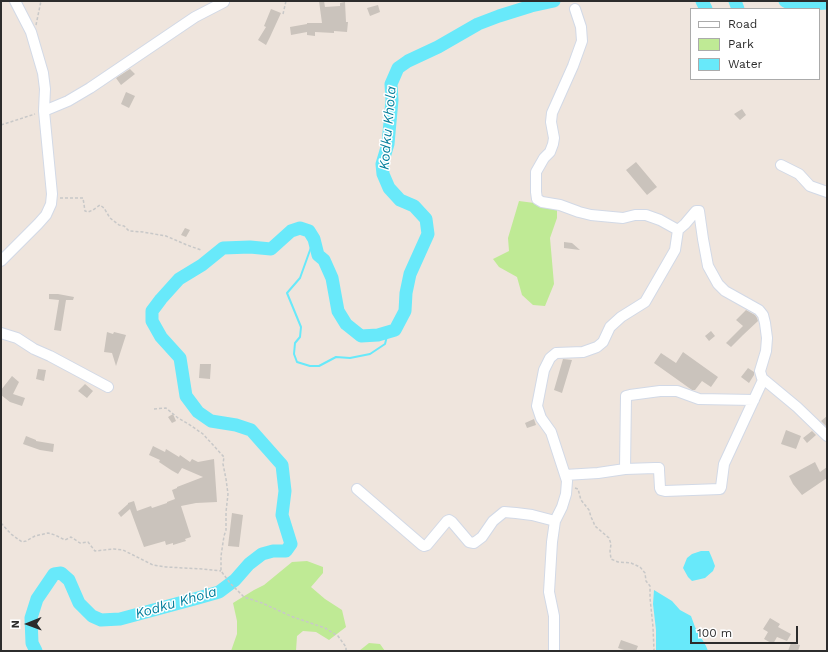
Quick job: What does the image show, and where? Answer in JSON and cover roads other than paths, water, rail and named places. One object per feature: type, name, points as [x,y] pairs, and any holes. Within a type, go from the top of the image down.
[{"type":"street","points":[[1,261],[46,215],[52,194],[44,111],[45,89],[43,74],[31,32],[15,1]]},
{"type":"street","points":[[44,111],[68,101],[90,88],[189,20],[224,2]]},
{"type":"street","points":[[574,9],[581,27],[582,41],[573,66],[552,113],[551,122],[554,138],[553,144],[550,152],[544,158],[536,172],[537,199],[542,202],[560,205],[591,215],[623,218],[635,215],[646,215],[660,220],[678,230]]},
{"type":"street","points":[[781,165],[799,174],[810,186],[827,192]]},
{"type":"street","points":[[554,651],[554,616],[549,592],[552,542],[555,521],[562,507],[566,494],[566,478],[551,432],[541,418],[537,406],[544,370],[550,358],[556,353],[583,352],[597,347],[603,342],[610,326],[645,302],[675,250],[678,230],[696,211],[699,211],[708,266],[718,284],[725,291],[759,310],[763,314],[765,323],[766,351],[760,375],[763,380],[797,407],[827,436]]},
{"type":"street","points":[[1,332],[18,338],[34,349],[108,387]]},
{"type":"street","points":[[566,478],[625,468],[659,468],[660,488],[665,492],[720,489],[722,487],[724,464],[763,380]]},
{"type":"street","points":[[625,468],[626,396],[630,394],[660,391],[677,392],[699,399],[754,400]]},
{"type":"street","points":[[357,489],[424,546],[427,545],[449,520],[469,542],[474,543],[482,538],[492,521],[504,512],[532,515],[555,521]]},
{"type":"water","points":[[701,551],[709,551],[715,566],[713,571],[705,578],[692,581],[683,568],[687,558],[692,554]]},
{"type":"water","points":[[654,590],[672,601],[680,610],[691,616],[695,627],[708,651],[656,651],[656,630],[653,604]]},
{"type":"waterway","name":"Kodku Khola","points":[[36,651],[32,643],[31,618],[37,599],[54,574],[61,573],[69,580],[79,603],[92,616],[101,620],[120,619],[219,592],[235,580],[249,564],[262,554],[273,551],[286,551],[291,544],[282,515],[285,491],[282,465],[251,430],[236,425],[211,421],[198,412],[186,396],[180,358],[161,337],[152,321],[152,311],[179,279],[202,265],[223,248],[250,247],[271,249],[291,231],[300,228],[309,231],[314,239],[318,255],[324,260],[332,278],[338,311],[346,324],[361,336],[378,335],[395,330],[405,311],[406,293],[410,274],[428,234],[426,219],[414,206],[400,200],[389,188],[383,174],[382,164],[388,144],[392,100],[391,84],[398,68],[408,61],[438,47],[478,24],[531,6],[554,1]]},
{"type":"waterway","name":"Kodku Khola","points":[[702,1],[706,8]]},
{"type":"waterway","name":"Kodku Khola","points":[[735,1],[738,8]]},
{"type":"waterway","name":"Kodku Khola","points":[[785,1],[789,3],[827,3]]},
{"type":"waterway","points":[[314,239],[300,278],[287,293],[301,327],[300,337],[295,343],[294,354],[297,362],[310,366],[319,366],[336,357],[350,358],[370,354],[385,344],[388,332]]}]
